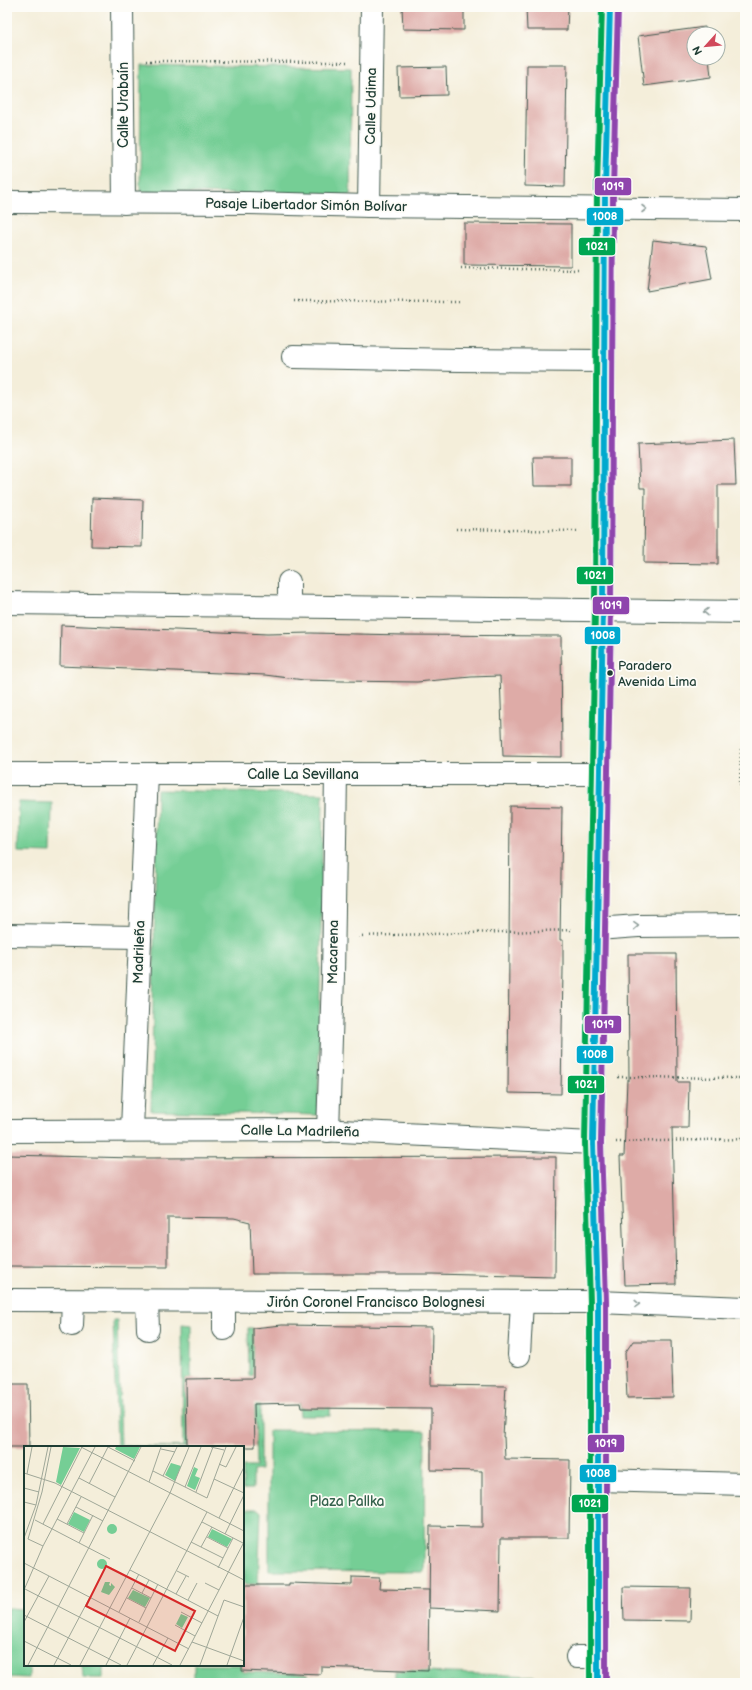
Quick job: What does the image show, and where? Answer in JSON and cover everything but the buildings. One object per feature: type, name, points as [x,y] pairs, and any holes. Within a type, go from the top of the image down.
[{"type":"street","name":"Calle Urabaín","points":[[122,7],[124,203]]},
{"type":"street","name":"Calle Udima","points":[[369,206],[372,7]]},
{"type":"street","points":[[598,1683],[587,1657],[598,1480],[598,1302],[593,1143],[603,610],[605,209],[610,7]]},
{"type":"street","name":"Pasaje Libertador Simón Bolívar","points":[[7,202],[248,203],[369,206],[745,210]]},
{"type":"street","points":[[293,356],[459,360],[604,361]]},
{"type":"street","points":[[289,582],[289,606]]},
{"type":"street","points":[[7,603],[745,612]]},
{"type":"street","name":"Calle La Sevillana","points":[[7,774],[599,774]]},
{"type":"street","name":"Madrileña","points":[[132,1129],[147,774]]},
{"type":"street","name":"Macarena","points":[[328,1131],[336,774]]},
{"type":"street","points":[[597,929],[638,926],[745,925]]},
{"type":"street","points":[[7,935],[140,937]]},
{"type":"street","name":"Calle La Madrileña","points":[[7,1131],[132,1129],[328,1131],[593,1143]]},
{"type":"street","name":"Jirón Coronel Francisco Bolognesi","points":[[7,1300],[598,1302],[745,1308]]},
{"type":"street","points":[[72,1326],[73,1300]]},
{"type":"street","points":[[147,1301],[148,1329]]},
{"type":"street","points":[[224,1301],[224,1329]]},
{"type":"street","points":[[519,1355],[522,1302]]},
{"type":"street","points":[[598,1480],[745,1484]]},
{"type":"path","points":[[122,61],[371,62]]},
{"type":"path","points":[[462,268],[605,270]]},
{"type":"path","points":[[294,301],[461,302]]},
{"type":"path","points":[[456,529],[603,531]]},
{"type":"path","points":[[745,749],[741,749],[740,789],[745,789]]},
{"type":"path","points":[[333,936],[597,929]]},
{"type":"path","points":[[594,1077],[745,1078]]},
{"type":"path","points":[[593,1143],[745,1139]]},
{"type":"green space","points":[[141,65],[351,68],[350,196],[140,192]]},
{"type":"green space","points":[[157,790],[323,794],[318,1115],[151,1111]]},
{"type":"green space","points":[[19,802],[52,803],[51,853],[18,852]]},
{"type":"green space","points":[[7,856],[10,856],[9,908],[7,908]]},
{"type":"green space","points":[[113,1320],[117,1320],[121,1446],[117,1445]]},
{"type":"green space","points":[[182,1324],[191,1325],[191,1378],[185,1379],[187,1446],[183,1446]]},
{"type":"green space","points":[[248,1328],[253,1328],[253,1375],[249,1376]]},
{"type":"green space","points":[[328,1380],[331,1381],[330,1416],[300,1416],[298,1393],[300,1408],[326,1408]]},
{"type":"green space","points":[[255,1406],[260,1406],[260,1470],[253,1471],[253,1489],[244,1489],[244,1467],[256,1467]]},
{"type":"green space","name":"Plaza Pallka","points":[[269,1430],[425,1431],[424,1572],[269,1571]]},
{"type":"green space","points":[[244,1509],[258,1509],[261,1512],[258,1584],[244,1584]]},
{"type":"green space","points":[[7,1608],[24,1609],[24,1666],[29,1666],[29,1678],[7,1677]]},
{"type":"green space","points":[[82,1666],[103,1666],[103,1678],[83,1678]]},
{"type":"green space","points":[[194,1666],[242,1666],[242,1672],[308,1674],[308,1683],[194,1683]]},
{"type":"green space","points":[[395,1671],[536,1676],[536,1683],[395,1683]]},
{"type":"transit line","name":"1021","points":[[590,1683],[590,1302],[585,1143],[595,610],[597,188],[602,7]]},
{"type":"transit line","name":"1008","points":[[598,1683],[598,1302],[593,1143],[603,610],[605,188],[610,7]]},
{"type":"transit line","name":"1019","points":[[606,1683],[606,1302],[601,1143],[611,610],[613,188],[618,7]]},
{"type":"place","name":"Paradero Avenida Lima","points":[[610,673]]}]
